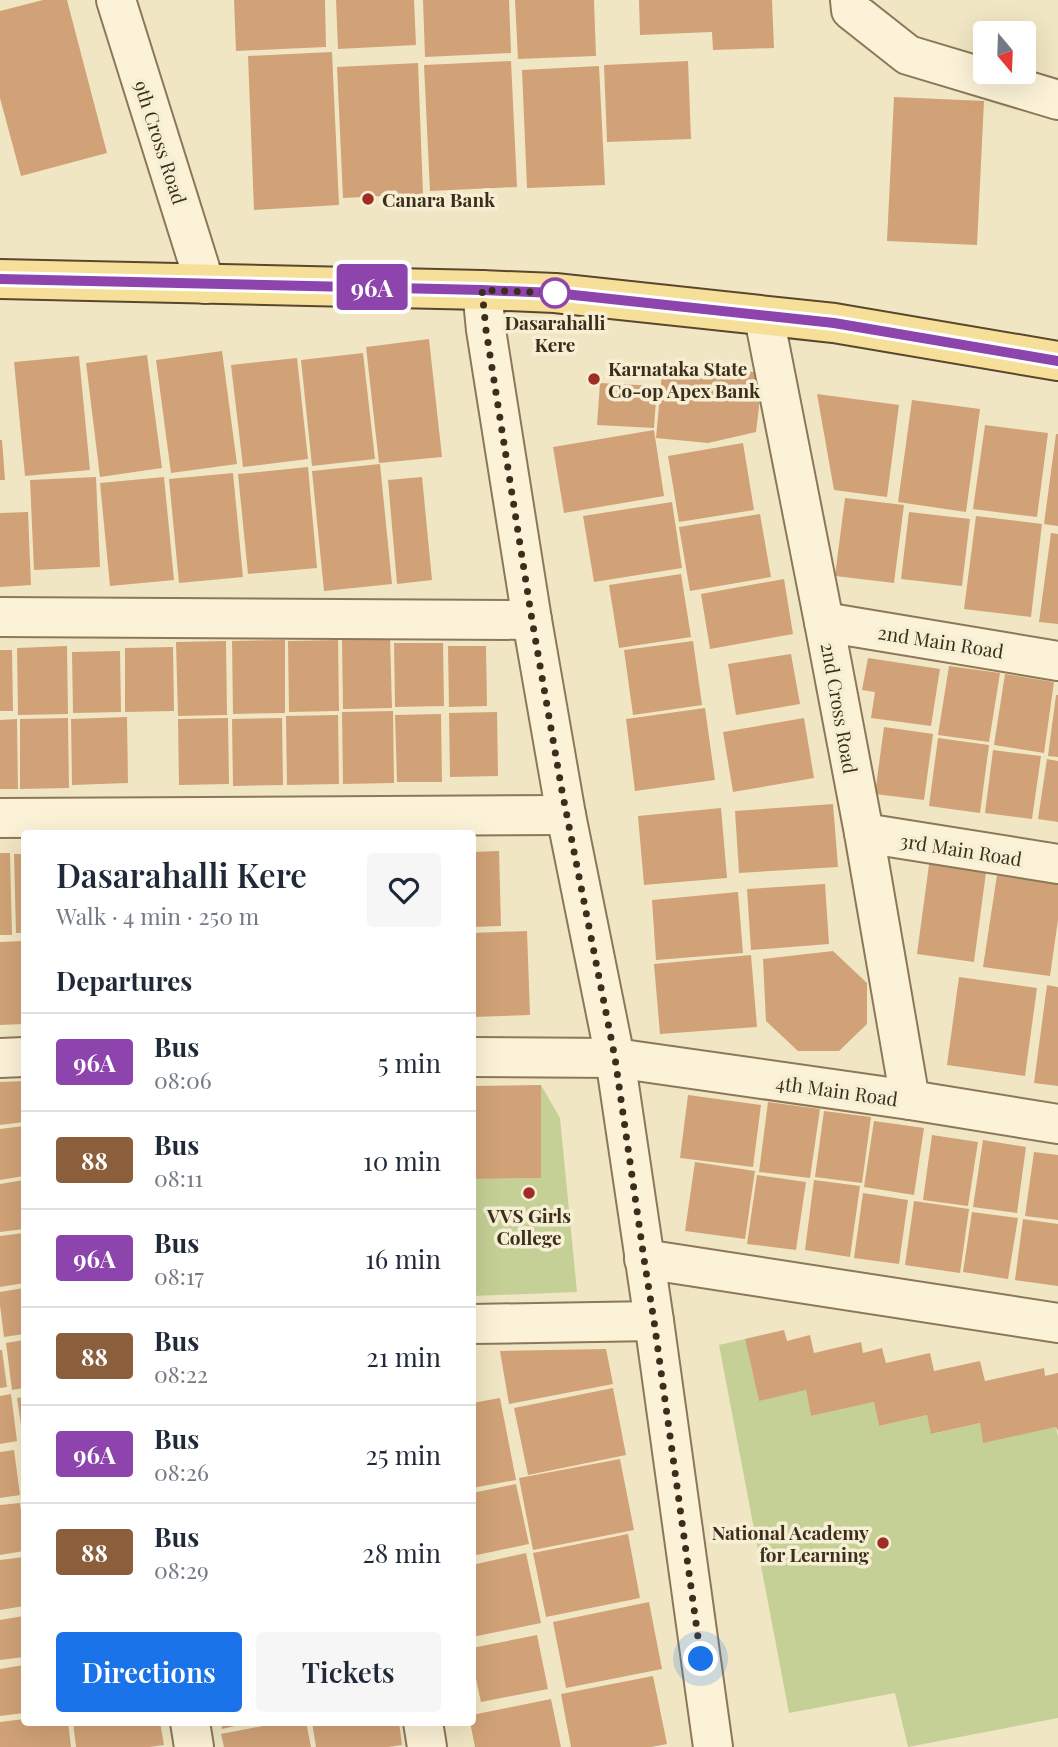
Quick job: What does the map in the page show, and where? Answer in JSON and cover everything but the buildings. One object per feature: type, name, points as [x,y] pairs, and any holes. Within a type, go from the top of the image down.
[{"type":"main road","points":[[0,279],[555,293],[834,323],[1058,361]]},
{"type":"street","name":"9th Cross Road","points":[[116,0],[205,284]]},
{"type":"street","points":[[850,0],[851,10],[908,55],[1058,100]]},
{"type":"street","points":[[482,290],[532,620],[566,815],[615,1058],[713,1747]]},
{"type":"street","name":"2nd Cross Road","points":[[764,317],[824,622],[910,1100]]},
{"type":"street","points":[[0,617],[532,620]]},
{"type":"street","name":"2nd Main Road","points":[[824,622],[1058,661]]},
{"type":"street","points":[[0,818],[566,815]]},
{"type":"street","name":"3rd Main Road","points":[[863,833],[1058,864]]},
{"type":"street","points":[[0,1058],[21,1057]]},
{"type":"street","name":"4th Main Road","points":[[476,1058],[615,1058],[1058,1124]]},
{"type":"street","points":[[644,1259],[1058,1323]]},
{"type":"street","points":[[476,1324],[654,1321]]},
{"type":"street","points":[[191,1726],[194,1747]]},
{"type":"street","points":[[424,1726],[427,1747]]},
{"type":"green space","points":[[541,1085],[560,1118],[577,1292],[476,1296],[476,1179],[541,1178]]},
{"type":"green space","name":"National Academy for Learning","points":[[745,1339],[759,1400],[806,1390],[811,1416],[874,1402],[879,1426],[927,1415],[932,1434],[980,1423],[983,1442],[1056,1427],[1058,1718],[908,1747],[895,1693],[789,1713],[719,1345]]},
{"type":"bus line","name":"96A","points":[[0,279],[555,293],[834,323],[1058,361]]},
{"type":"place","name":"Canara Bank","points":[[368,199]]},
{"type":"place","name":"Dasarahalli Kere","points":[[555,293]]},
{"type":"place","name":"Karnataka State Co-op Apex Bank","points":[[594,379]]},
{"type":"place","name":"VVS Girls College","points":[[529,1193]]},
{"type":"place","name":"National Academy for Learning","points":[[883,1543]]},
{"type":"route","points":[[555,293],[482,290],[532,620],[566,815],[615,1058],[701,1659]]}]
